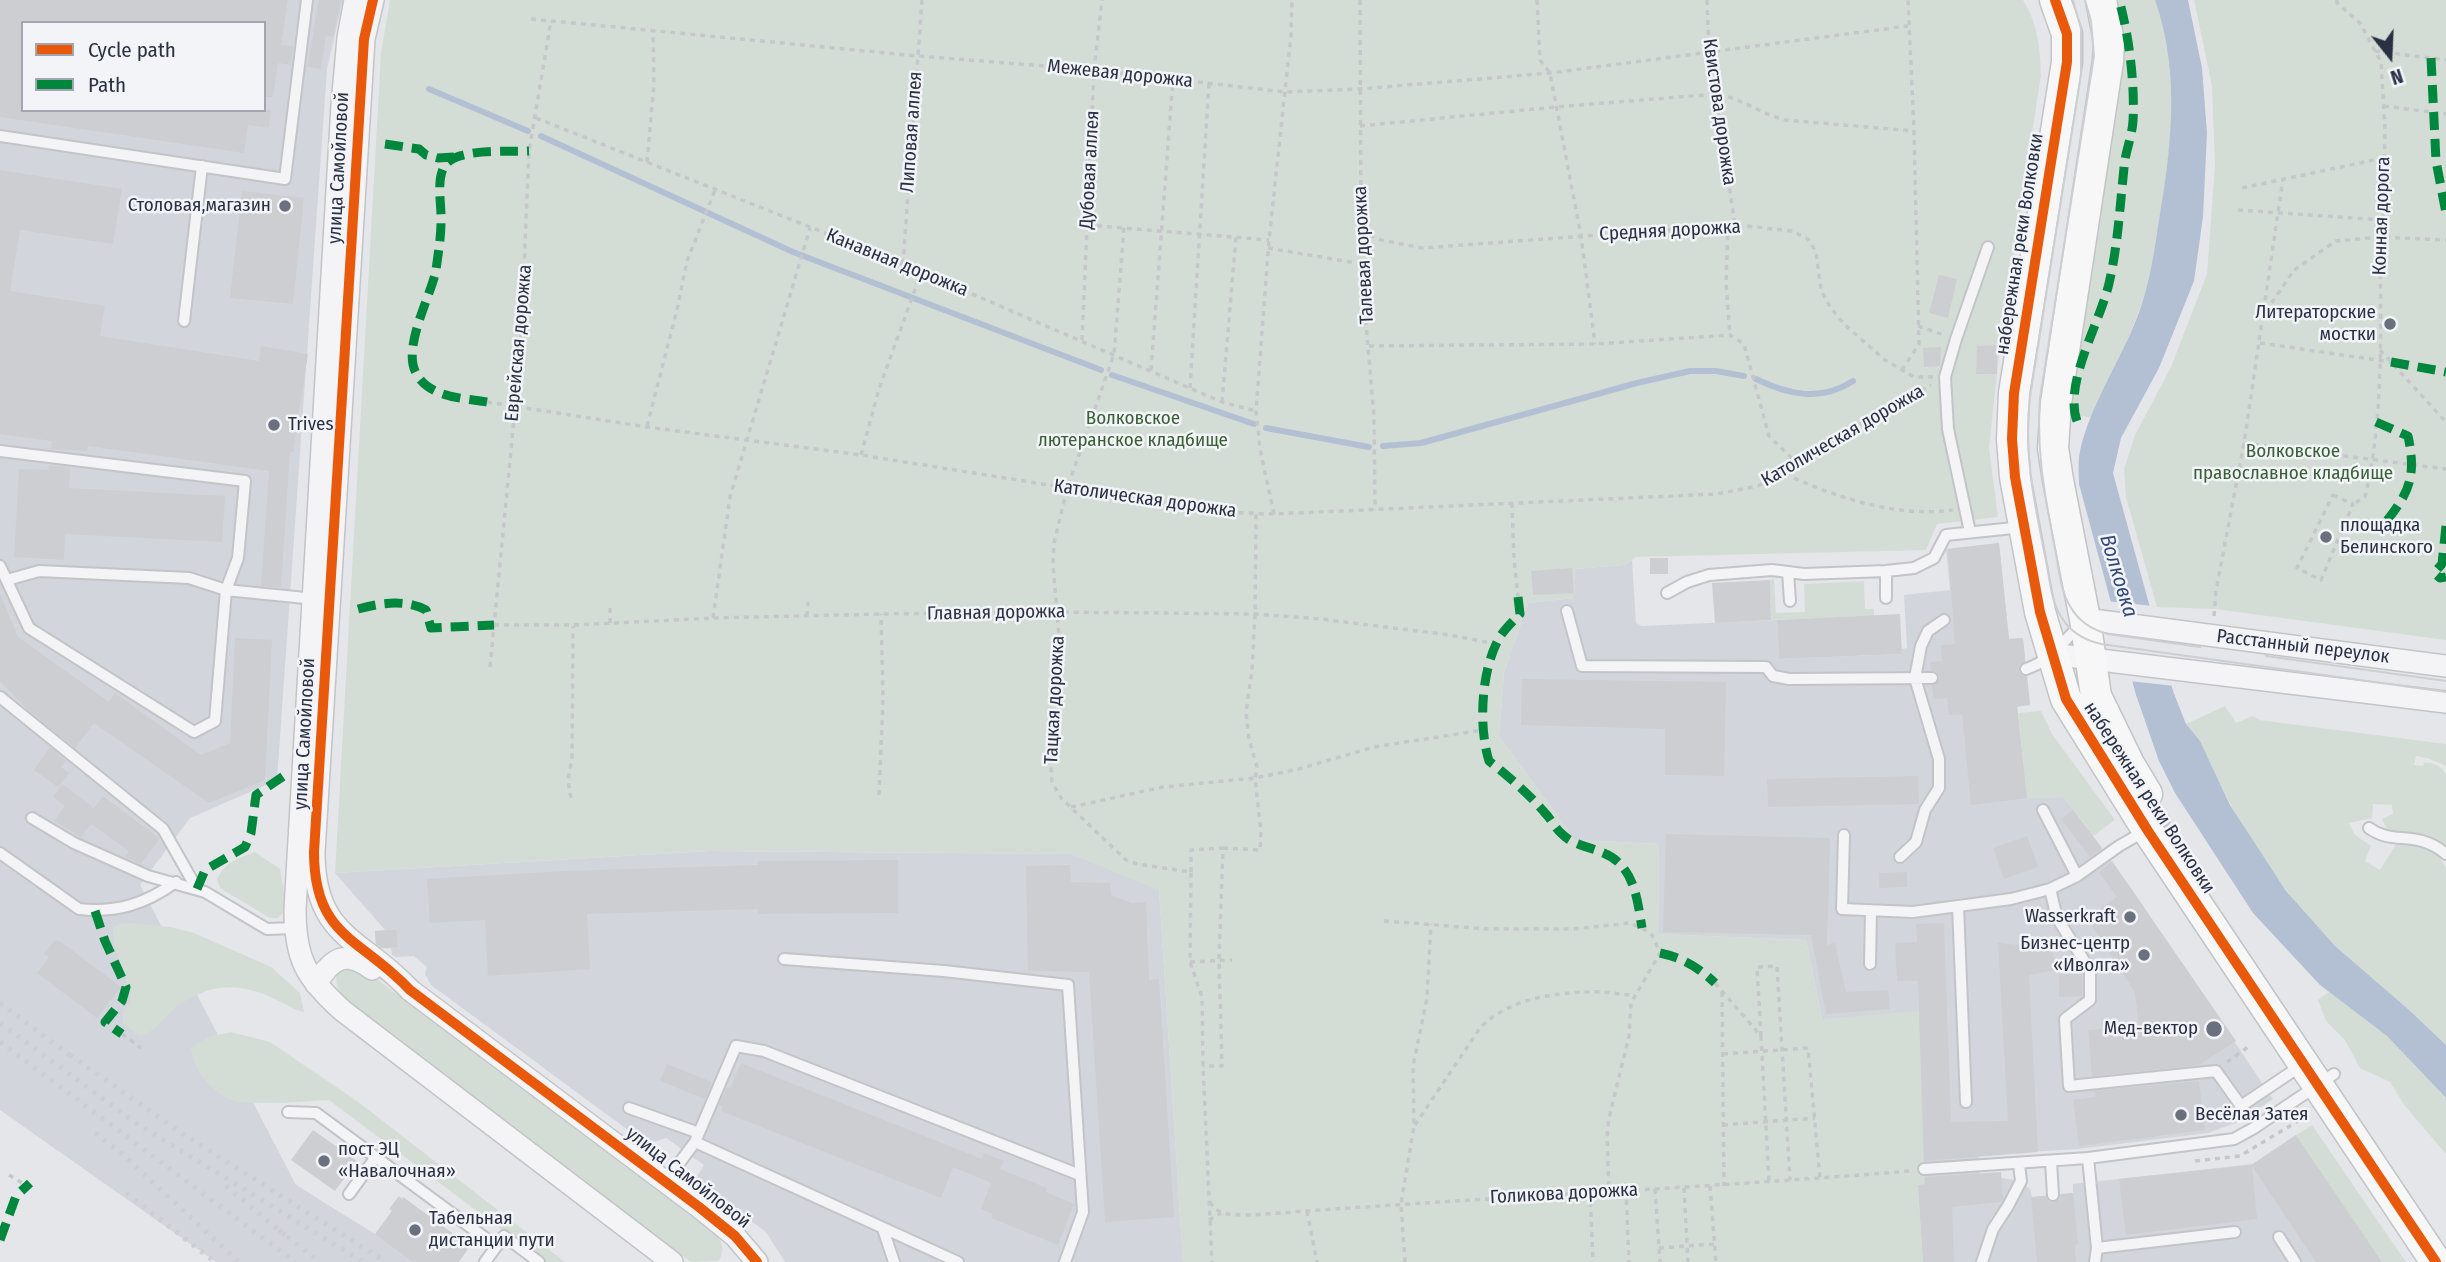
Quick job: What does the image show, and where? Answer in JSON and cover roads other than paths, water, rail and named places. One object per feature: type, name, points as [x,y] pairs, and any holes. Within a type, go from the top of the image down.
[{"type":"street","name":"улица Самойловой","points":[[355,0],[348,38],[342,105],[322,600],[314,852],[316,882],[328,917],[339,931],[396,974],[410,989],[736,1236],[757,1262]]},
{"type":"street","name":"улица Самойловой","points":[[373,0],[364,39],[295,928],[300,957],[316,984],[343,1011],[672,1262]]},
{"type":"street","name":"набережная реки Волковки","points":[[2055,0],[2067,34],[2067,62],[2014,393],[2012,439],[2023,527],[2040,612],[2039,662],[2156,825],[2436,1262]]},
{"type":"street","name":"набережная реки Волковки","points":[[2101,0],[2109,42],[2107,72],[2053,424],[2057,481],[2099,621],[2090,658],[2096,695],[2156,825]]},
{"type":"street","name":"Расстанный переулок","points":[[2099,621],[2446,666]]},
{"type":"street","name":"Расстанный переулок","points":[[2090,658],[2446,702]]},
{"type":"street","points":[[2039,662],[2090,658]]},
{"type":"street","points":[[316,984],[323,972],[335,961],[352,957],[362,960],[390,982],[410,989]]},
{"type":"street","name":"набережная реки Волковки","points":[[2318,1074],[2446,1241]]},
{"type":"street","points":[[734,1262],[737,1253],[736,1236]]},
{"type":"lane","points":[[0,136],[285,179],[307,0]]},
{"type":"lane","points":[[184,321],[202,166]]},
{"type":"lane","points":[[1970,532],[1948,429],[1945,377],[1988,247]]},
{"type":"lane","points":[[0,451],[245,481],[237,558],[226,590],[215,721],[194,732],[29,628],[0,566]]},
{"type":"lane","points":[[1667,593],[1687,582],[1709,575],[1772,570],[1886,571],[1914,568],[1934,558],[1946,535],[2023,527]]},
{"type":"lane","points":[[7,580],[39,571],[189,578],[226,590],[322,600]]},
{"type":"lane","points":[[1886,571],[1886,598]]},
{"type":"lane","points":[[1788,572],[1790,601]]},
{"type":"lane","points":[[1567,611],[1582,666],[1766,667],[1773,676],[1789,678],[1932,678]]},
{"type":"lane","points":[[1900,858],[1916,842],[1925,810],[1939,788],[1938,759],[1915,678],[1921,646],[1928,631],[1944,620]]},
{"type":"lane","points":[[2039,662],[2099,621]]},
{"type":"lane","points":[[0,697],[163,829],[197,889]]},
{"type":"lane","points":[[2043,810],[2077,876]]},
{"type":"lane","points":[[32,818],[86,849],[148,876],[197,889],[267,929],[295,928]]},
{"type":"lane","points":[[1844,835],[1842,909],[1913,912],[2011,899],[2050,889],[2077,876],[2119,846],[2156,825]]},
{"type":"lane","points":[[2369,828],[2381,837],[2402,836],[2426,840],[2446,854]]},
{"type":"lane","points":[[0,853],[79,909],[95,911],[128,906],[153,898],[176,882]]},
{"type":"lane","points":[[2050,889],[2057,918],[2090,970],[2090,1000],[2065,1019],[2069,1086],[2217,1071],[2241,1106],[2318,1074]]},
{"type":"lane","points":[[1958,906],[1966,1102]]},
{"type":"lane","points":[[1870,964],[1871,910]]},
{"type":"lane","points":[[784,959],[944,971],[1068,985],[1083,1212],[1065,1262]]},
{"type":"lane","points":[[666,1181],[688,1155],[697,1138],[736,1046],[764,1051],[1080,1175]]},
{"type":"lane","points":[[1924,1169],[2088,1158],[2234,1139],[2254,1128],[2318,1074]]},
{"type":"lane","points":[[629,1108],[957,1262]]},
{"type":"lane","points":[[288,1112],[316,1113],[496,1246]]},
{"type":"lane","points":[[349,1194],[376,1157]]},
{"type":"lane","points":[[2088,1158],[2097,1248],[2095,1262]]},
{"type":"lane","points":[[2051,1161],[2053,1195]]},
{"type":"lane","points":[[1982,1262],[1993,1228],[2021,1181],[2019,1164]]},
{"type":"lane","points":[[883,1229],[894,1262]]},
{"type":"lane","points":[[2097,1248],[2235,1232]]},
{"type":"lane","points":[[485,1262],[504,1236],[539,1262]]},
{"type":"lane","points":[[2279,1237],[2295,1262]]},
{"type":"water","name":"Волковка","points":[[2155,0],[2188,0],[2202,68],[2207,133],[2203,217],[2194,281],[2159,368],[2121,438],[2113,473],[2173,691],[2186,724],[2200,741],[2230,805],[2286,891],[2335,946],[2446,1045],[2446,1098],[2387,1036],[2320,985],[2253,913],[2175,793],[2159,761],[2136,695],[2079,484],[2082,441],[2143,301],[2163,198],[2170,141],[2171,84],[2163,28]]},
{"type":"waterway","points":[[429,89],[528,131]]},
{"type":"waterway","points":[[541,136],[793,252],[1101,370]]},
{"type":"waterway","points":[[1383,446],[1421,443],[1637,383],[1690,371],[1716,371],[1744,376]]},
{"type":"waterway","points":[[1112,375],[1254,424]]},
{"type":"waterway","points":[[1756,379],[1781,389],[1805,394],[1829,392],[1853,381]]},
{"type":"waterway","points":[[1266,428],[1369,447]]},
{"type":"tram line","points":[[2073,0],[2081,29],[2081,74],[2028,418],[2034,500],[2051,591],[2058,612],[2074,632],[2101,644],[2446,692]]},
{"type":"tram line","points":[[2085,0],[2091,21],[2094,56],[2039,418],[2042,474],[2060,579],[2073,611],[2091,627],[2108,634],[2200,647]]},
{"type":"tram line","points":[[2266,656],[2446,681]]},
{"type":"railway","points":[[0,1003],[76,1060]]},
{"type":"railway","points":[[0,1023],[136,1123],[363,1262]]},
{"type":"railway","points":[[0,1042],[295,1262]]},
{"type":"railway","points":[[70,1055],[183,1134],[386,1262]]},
{"type":"railway","points":[[95,1133],[121,1153],[239,1262]]},
{"type":"railway","points":[[226,1186],[285,1235]]},
{"type":"railway","points":[[126,1193],[215,1262]]},
{"type":"railway","points":[[279,1230],[320,1262]]},
{"type":"place","name":"Столовая,магазин","points":[[285,206]]},
{"type":"place","name":"Литераторские мостки","points":[[2390,324]]},
{"type":"place","name":"Trives","points":[[274,425]]},
{"type":"place","name":"площадка Белинского","points":[[2326,537]]},
{"type":"place","name":"Wasserkraft","points":[[2130,917]]},
{"type":"place","name":"Бизнес-центр «Иволга»","points":[[2144,955]]},
{"type":"place","name":"Мед-вектор","points":[[2214,1029]]},
{"type":"place","name":"Весёлая Затея","points":[[2181,1115]]},
{"type":"place","name":"пост ЭЦ «Навалочная»","points":[[324,1161]]},
{"type":"place","name":"Табельная дистанции пути","points":[[415,1230]]},
{"type":"park label","name":"Волковское лютеранское кладбище","points":[[1133,430]]},
{"type":"park label","name":"Волковское православное кладбище","points":[[2293,463]]}]
